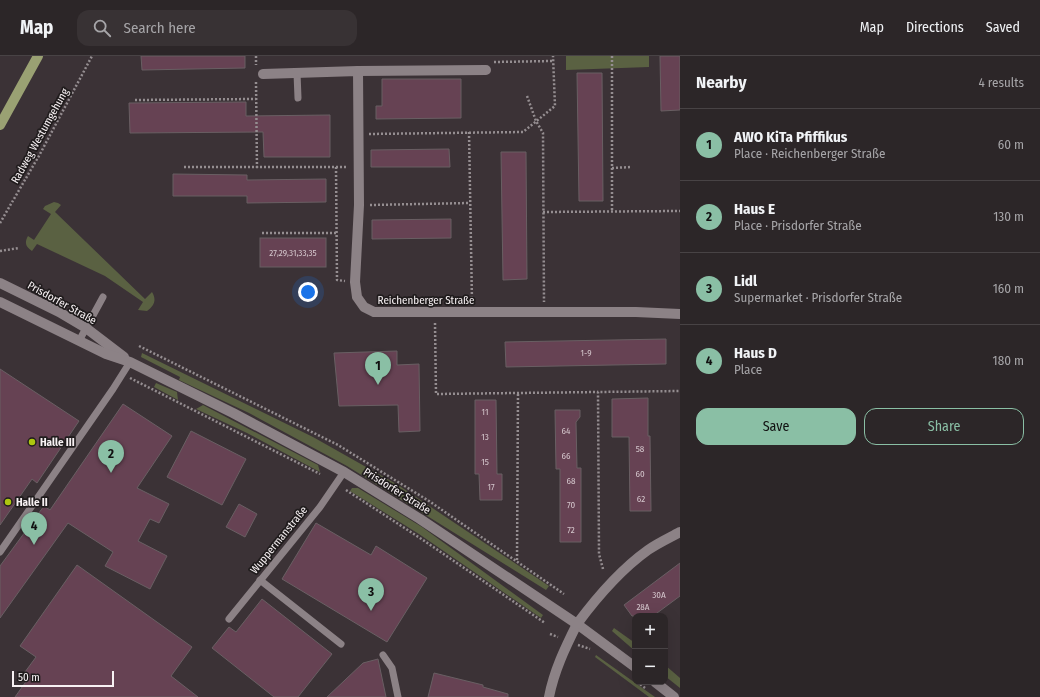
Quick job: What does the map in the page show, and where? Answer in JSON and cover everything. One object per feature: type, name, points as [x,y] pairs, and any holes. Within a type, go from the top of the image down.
[{"type":"main road","points":[[0,125],[38,56]]},
{"type":"main road","points":[[258,74],[358,71],[486,70]]},
{"type":"main road","name":"Reichenberger Straße","points":[[358,71],[359,205],[355,282],[357,297],[364,307],[374,312],[636,312],[680,314]]},
{"type":"main road","points":[[0,116],[10,106]]},
{"type":"main road","name":"Prisdorfer Straße","points":[[0,283],[59,312],[86,328],[130,362]]},
{"type":"main road","name":"Prisdorfer Straße","points":[[0,302],[106,354],[130,362],[233,413],[344,472],[420,519],[577,624],[632,665]]},
{"type":"main road","points":[[549,697],[552,682],[561,655],[577,624],[592,604],[614,580],[648,550],[680,532]]},
{"type":"main road","points":[[659,685],[674,697]]},
{"type":"lane","points":[[297,73],[298,98]]},
{"type":"lane","points":[[79,341],[103,297]]},
{"type":"lane","points":[[0,552],[130,362]]},
{"type":"lane","name":"Wuppermanstraße","points":[[229,619],[320,507],[344,472]]},
{"type":"lane","points":[[260,580],[340,644]]},
{"type":"lane","points":[[383,655],[392,668],[398,697]]},
{"type":"path","name":"Radweg Westumgehung","points":[[0,223],[40,154],[92,56]]},
{"type":"path","points":[[256,56],[258,74],[256,99],[257,168]]},
{"type":"path","points":[[359,134],[523,132],[554,106],[553,56]]},
{"type":"path","points":[[612,56],[612,211]]},
{"type":"path","points":[[486,70],[493,62],[553,61]]},
{"type":"path","points":[[527,96],[536,121],[543,133],[544,312]]},
{"type":"path","points":[[135,100],[256,99]]},
{"type":"path","points":[[469,132],[472,312]]},
{"type":"path","points":[[184,167],[359,167]]},
{"type":"path","points":[[336,167],[337,280],[355,282]]},
{"type":"path","points":[[612,168],[632,167]]},
{"type":"path","points":[[359,205],[470,203]]},
{"type":"path","points":[[544,212],[680,211]]},
{"type":"path","points":[[262,233],[337,233]]},
{"type":"path","points":[[0,251],[19,248]]},
{"type":"path","points":[[434,313],[436,394],[680,391]]},
{"type":"path","points":[[139,346],[338,445],[429,501],[564,594]]},
{"type":"path","points":[[122,374],[320,474]]},
{"type":"path","points":[[598,392],[600,554],[603,570]]},
{"type":"path","points":[[517,561],[518,393]]},
{"type":"path","points":[[346,490],[423,540],[545,623]]},
{"type":"green space","points":[[566,56],[649,56],[649,67],[566,70]]},
{"type":"green space","points":[[54,202],[61,205],[55,212],[145,299],[152,292],[154,295],[153,305],[147,311],[138,310],[143,302],[105,276],[37,244],[32,251],[28,248],[26,243],[28,236],[34,240],[51,214],[43,209],[45,206]]},
{"type":"green space","points":[[142,353],[313,437],[398,485],[549,586],[546,590],[347,466],[249,413],[179,380],[180,377],[141,357]]},
{"type":"green space","points":[[156,383],[177,392],[178,400],[154,387]]},
{"type":"green space","points":[[203,405],[318,465],[320,472],[247,433],[196,409]]},
{"type":"green space","points":[[352,488],[358,488],[422,527],[543,615],[541,618],[419,534],[350,491]]},
{"type":"green space","points":[[614,628],[632,641],[632,648],[612,631]]},
{"type":"green space","points":[[596,655],[632,681],[632,684],[595,657]]},
{"type":"green space","points":[[668,668],[680,678],[680,688],[668,678]]},
{"type":"green space","points":[[633,685],[638,685],[655,697],[649,697]]},
{"type":"building","points":[[141,56],[245,56],[245,68],[142,70]]},
{"type":"building","points":[[660,56],[680,56],[680,110],[661,111]]},
{"type":"building","points":[[577,73],[602,73],[603,201],[579,201]]},
{"type":"building","points":[[382,79],[461,79],[461,118],[376,119],[376,106],[382,106]]},
{"type":"building","points":[[246,102],[246,116],[330,115],[330,157],[264,157],[263,132],[130,133],[129,103]]},
{"type":"building","points":[[449,149],[450,167],[371,167],[371,150]]},
{"type":"building","points":[[501,152],[526,152],[527,279],[503,280]]},
{"type":"building","points":[[173,174],[247,175],[247,180],[326,179],[326,202],[247,203],[247,196],[173,196]]},
{"type":"building","points":[[451,219],[451,238],[372,239],[372,220]]},
{"type":"building","points":[[260,238],[326,238],[326,267],[260,267]]},
{"type":"building","points":[[666,339],[666,364],[506,367],[505,342]]},
{"type":"building","points":[[397,351],[397,365],[419,364],[420,431],[399,432],[398,405],[339,406],[334,353]]},
{"type":"building","name":"Halle III","points":[[0,369],[79,421],[37,483],[32,479],[0,525]]},
{"type":"building","points":[[648,398],[651,511],[630,511],[629,437],[612,437],[612,399]]},
{"type":"building","points":[[475,400],[496,400],[497,474],[502,474],[502,500],[480,500],[479,474],[475,474]]},
{"type":"building","points":[[123,404],[172,436],[137,488],[169,504],[159,523],[150,519],[138,541],[167,556],[150,589],[105,566],[113,552],[68,523],[0,618],[0,566],[44,506],[50,510]]},
{"type":"building","points":[[555,410],[580,410],[580,417],[576,422],[577,468],[581,468],[581,542],[560,542],[560,469],[556,469]]},
{"type":"building","points":[[191,431],[246,459],[222,505],[167,477]]},
{"type":"building","points":[[239,504],[257,514],[245,537],[226,527]]},
{"type":"building","points":[[316,523],[371,555],[376,546],[427,578],[387,642],[282,579]]},
{"type":"building","points":[[680,563],[680,596],[657,613],[632,613],[632,616],[624,605]]},
{"type":"building","points":[[77,565],[192,647],[171,676],[198,697],[15,697],[30,676],[25,672],[36,657],[20,646]]},
{"type":"building","points":[[262,599],[332,654],[298,697],[274,697],[212,648],[229,627],[236,632]]},
{"type":"building","points":[[378,659],[386,697],[327,697],[363,663]]},
{"type":"building","points":[[434,673],[483,685],[483,687],[508,694],[508,697],[428,697]]},
{"type":"place","name":"AWO KiTa Pfiffikus","points":[[378,385]]},
{"type":"place","name":"Halle III","points":[[32,442]]},
{"type":"place","name":"Haus E","points":[[111,473]]},
{"type":"place","name":"Halle II","points":[[8,502]]},
{"type":"place","name":"Haus D","points":[[34,545]]},
{"type":"place","name":"Lidl","points":[[371,611]]}]
